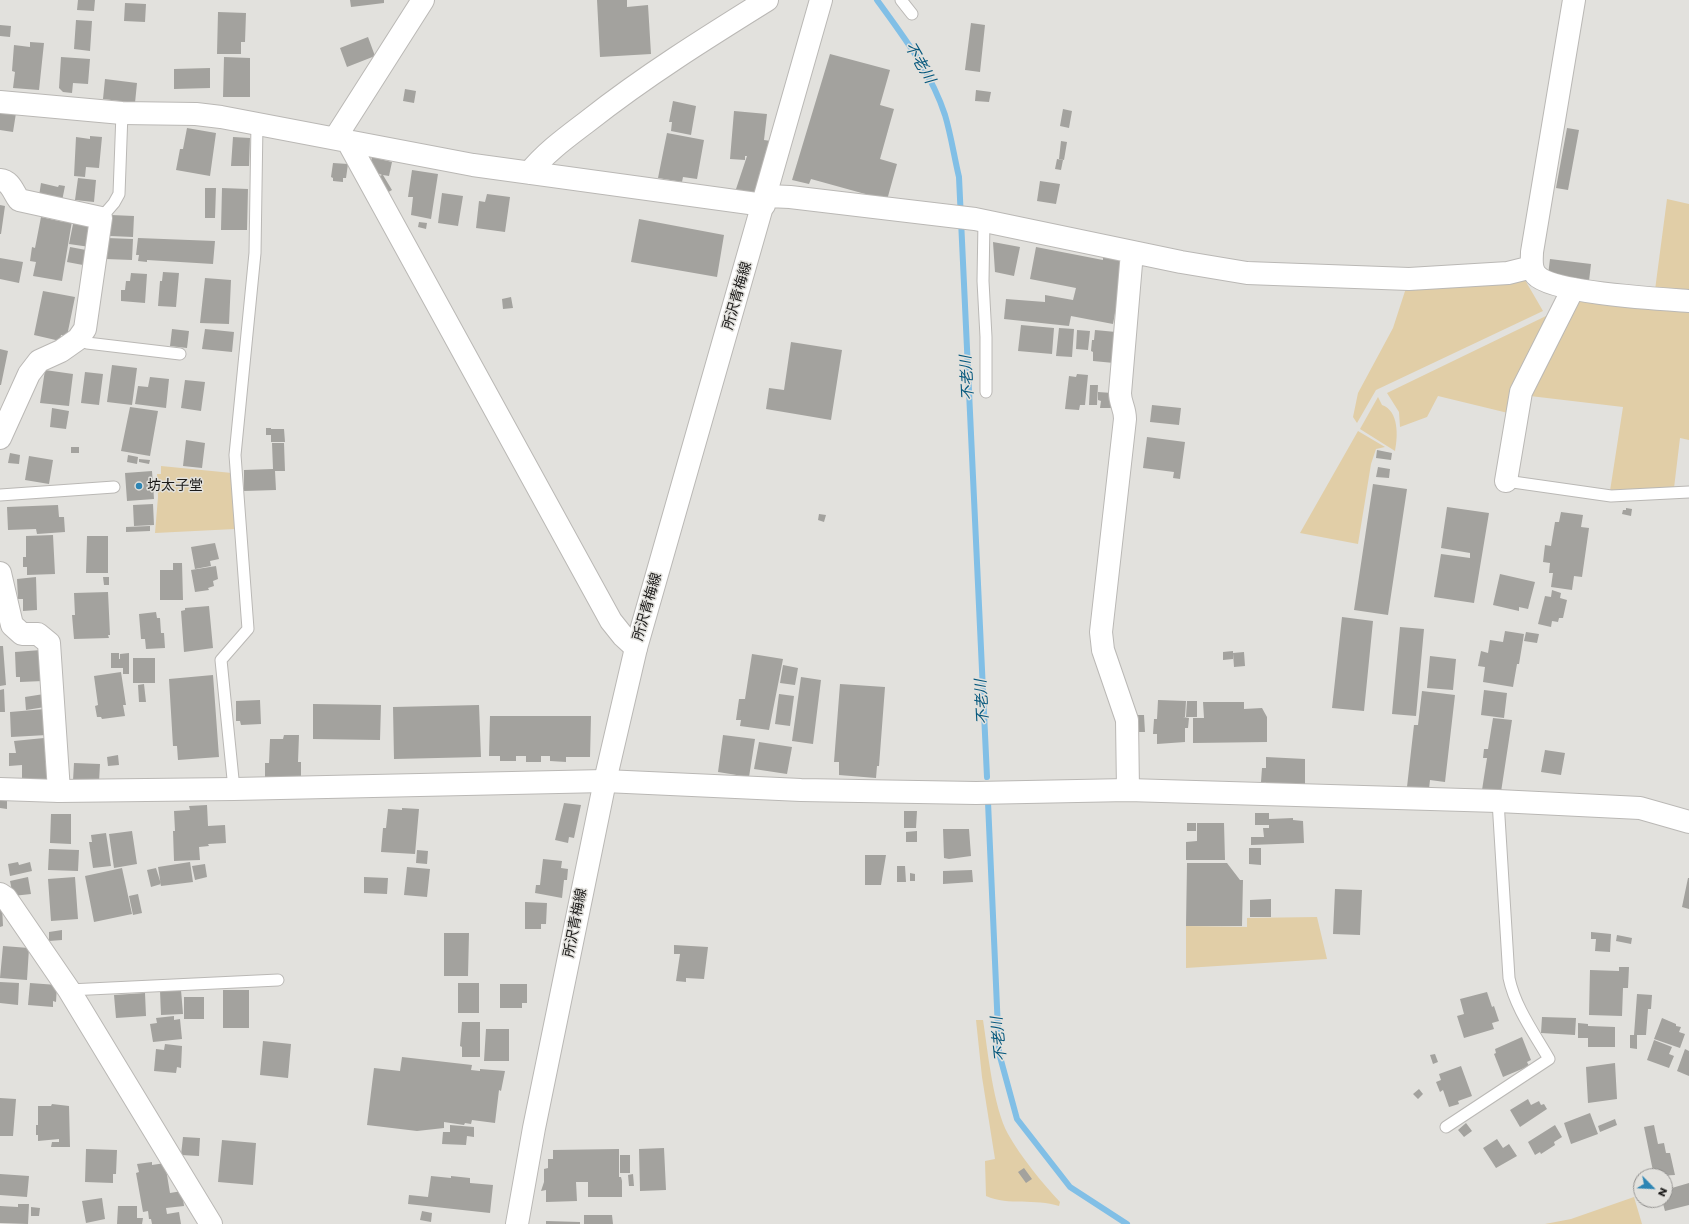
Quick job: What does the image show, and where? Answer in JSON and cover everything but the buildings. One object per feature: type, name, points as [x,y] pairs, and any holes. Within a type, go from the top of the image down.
[{"type":"street","points":[[423,0],[338,132],[611,621],[623,636],[636,648]]},
{"type":"street","points":[[529,173],[542,156],[609,104],[671,60],[767,0]]},
{"type":"street","name":"所沢青梅線","points":[[517,1224],[534,1128],[605,781],[636,648],[822,0]]},
{"type":"street","points":[[1574,0],[1532,252],[1532,267],[1536,276],[1553,284],[1573,289],[1689,302]]},
{"type":"street","points":[[0,102],[122,113],[196,114],[257,123],[473,165],[529,173],[765,200],[790,197],[971,219],[1181,262],[1254,273],[1409,279],[1508,273],[1532,267]]},
{"type":"street","points":[[0,180],[4,180],[12,186],[19,200],[101,218],[85,329],[78,339],[61,351],[38,362],[29,374],[0,438]]},
{"type":"street","points":[[1128,790],[1127,720],[1103,650],[1101,632],[1125,419],[1125,408],[1120,400],[1120,393],[1132,252]]},
{"type":"street","points":[[1506,481],[1521,392],[1573,289]]},
{"type":"street","points":[[0,573],[12,625],[22,634],[38,634],[49,643],[59,791]]},
{"type":"street","points":[[0,789],[59,791],[234,789],[605,781],[794,789],[976,793],[1128,790],[1498,801],[1640,808],[1689,822]]},
{"type":"street","points":[[0,894],[6,898],[69,990],[211,1224]]},
{"type":"lane","points":[[901,0],[912,14]]},
{"type":"lane","points":[[101,218],[119,194],[122,113]]},
{"type":"lane","points":[[234,789],[221,660],[248,629],[235,455],[254,254],[257,123]]},
{"type":"lane","points":[[971,219],[982,282],[986,336],[986,392]]},
{"type":"lane","points":[[78,339],[87,343],[180,354]]},
{"type":"lane","points":[[1506,481],[1611,496],[1689,492]]},
{"type":"lane","points":[[0,495],[114,487]]},
{"type":"lane","points":[[1446,1127],[1549,1059],[1518,1004],[1512,991],[1509,978],[1498,801]]},
{"type":"lane","points":[[69,990],[278,980]]},
{"type":"shaded area","points":[[1667,199],[1689,204],[1689,293],[1655,290]]},
{"type":"shaded area","points":[[1525,280],[1543,311],[1376,390],[1357,423],[1353,417],[1358,393],[1393,328],[1407,285]]},
{"type":"shaded area","points":[[1582,301],[1689,311],[1689,440],[1680,438],[1674,488],[1610,491],[1623,407],[1530,396],[1575,304]]},
{"type":"shaded area","points":[[1546,316],[1547,318],[1508,413],[1438,396],[1427,417],[1400,427],[1399,412],[1387,393]]},
{"type":"shaded area","points":[[1378,397],[1382,405],[1388,408],[1394,418],[1397,431],[1395,451],[1360,429]]},
{"type":"shaded area","points":[[1358,431],[1385,447],[1376,449],[1371,464],[1358,544],[1300,533]]},
{"type":"shaded area","points":[[161,466],[232,473],[235,529],[155,533],[158,497],[157,474],[161,474]]},
{"type":"shaded area","points":[[1317,917],[1327,959],[1186,968],[1186,926],[1247,927],[1247,918]]},
{"type":"shaded area","points":[[976,1020],[983,1020],[989,1063],[998,1109],[1008,1134],[1032,1170],[1060,1202],[1059,1206],[1041,1202],[1004,1201],[986,1196],[985,1161],[995,1159],[982,1077]]},
{"type":"shaded area","points":[[1633,1197],[1633,1208],[1637,1208],[1642,1224],[1545,1224],[1571,1219]]},
{"type":"waterway","name":"不老川","points":[[877,0],[916,55],[939,99],[949,130],[959,177],[987,777]]},
{"type":"waterway","name":"不老川","points":[[988,802],[999,1053],[1017,1119],[1070,1187],[1127,1224]]},
{"type":"place","name":"坊太子堂","points":[[139,486]]}]
